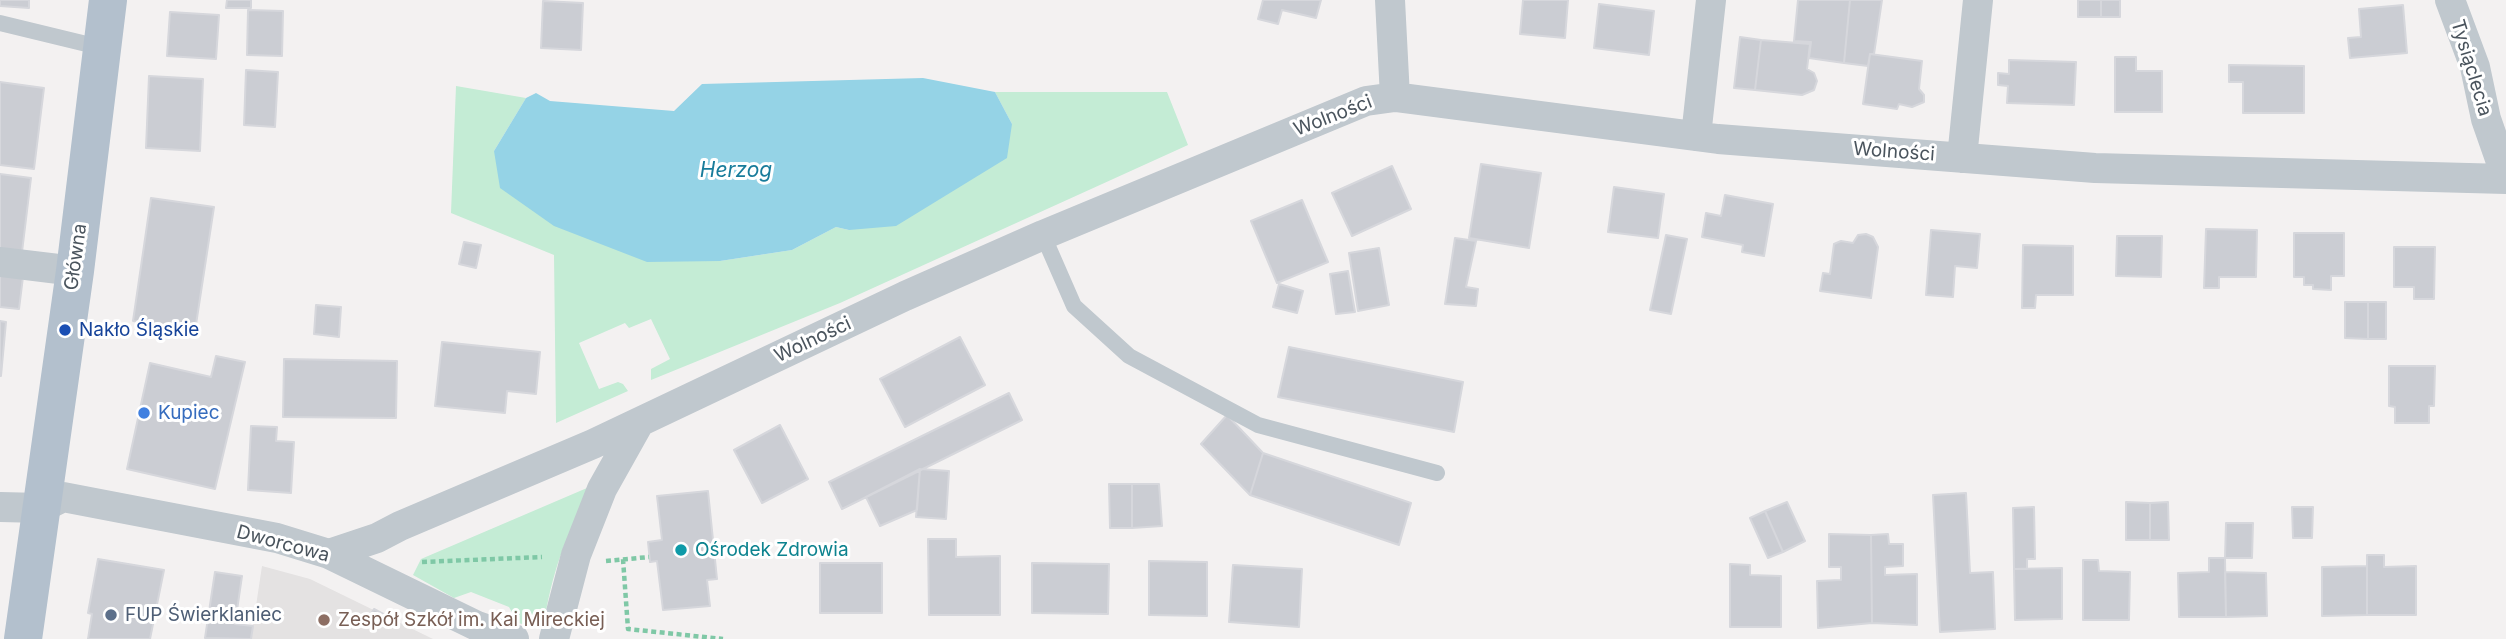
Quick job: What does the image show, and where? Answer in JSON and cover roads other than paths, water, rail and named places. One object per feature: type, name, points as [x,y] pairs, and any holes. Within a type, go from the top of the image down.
[{"type":"main road","name":"Główna","points":[[23,639],[75,271],[108,0]]},
{"type":"street","points":[[1390,0],[1395,97]]},
{"type":"street","points":[[1696,135],[1711,0]]},
{"type":"street","points":[[1962,158],[1978,0]]},
{"type":"street","name":"Tysiąclecia","points":[[2450,0],[2475,67],[2486,119],[2506,178]]},
{"type":"street","name":"Wolności","points":[[329,554],[377,538],[639,423],[905,296],[1043,235],[1366,101],[1395,97],[1696,135],[2095,168],[2506,178]]},
{"type":"street","points":[[0,262],[75,271]]},
{"type":"street","points":[[554,639],[576,555],[602,489],[639,423]]},
{"type":"street","name":"Dworcowa","points":[[0,507],[41,508],[63,497],[277,538],[329,554],[477,626],[514,639]]},
{"type":"lane","points":[[0,23],[103,48]]},
{"type":"lane","points":[[1043,235],[1074,306],[1129,356],[1258,425],[1437,473]]},
{"type":"water","name":"Herzog","points":[[923,78],[995,92],[1012,124],[1007,158],[896,226],[849,230],[836,227],[792,250],[720,261],[647,262],[554,226],[500,188],[494,151],[526,98],[536,93],[550,101],[674,111],[702,84]]},
{"type":"place","name":"Nakło Śląskie","points":[[65,330]]},
{"type":"place","name":"Kupiec","points":[[144,413]]},
{"type":"place","name":"Ośrodek Zdrowia","points":[[681,550]]},
{"type":"place","name":"FUP Świerklaniec","points":[[111,615]]},
{"type":"place","name":"Zespół Szkół im. Kai Mireckiej","points":[[324,620]]}]
